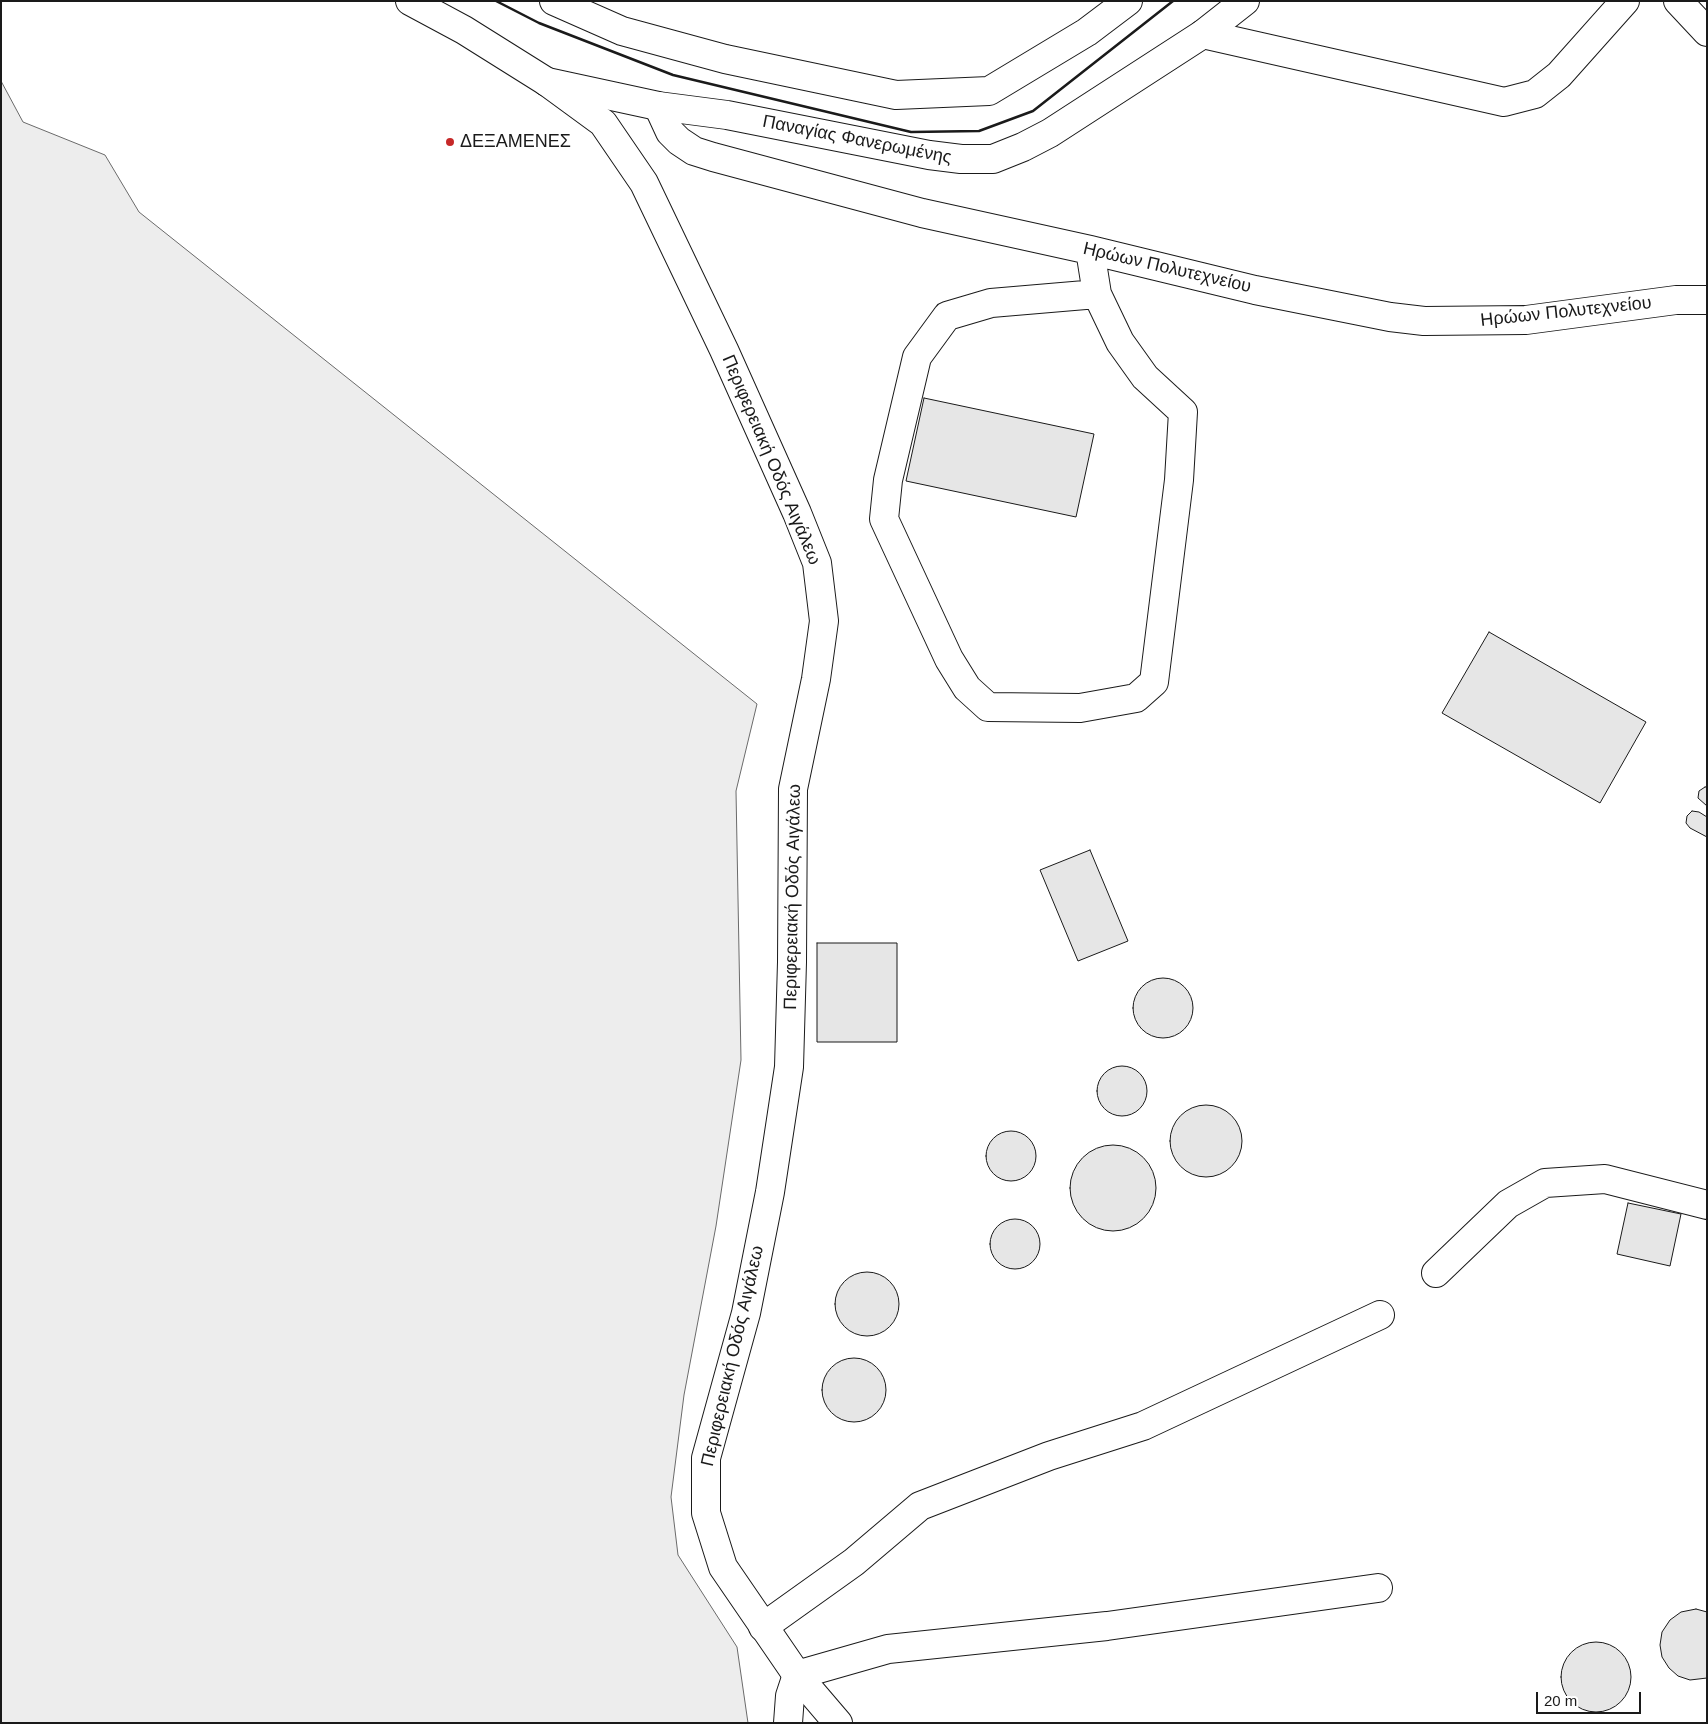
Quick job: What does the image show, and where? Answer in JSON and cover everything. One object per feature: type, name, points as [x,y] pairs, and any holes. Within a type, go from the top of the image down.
[{"type":"main road","name":"Περιφερειακή Οδός Αιγάλεω","points":[[410,1],[464,30],[547,82],[603,123],[644,183],[728,359],[797,513],[817,563],[824,621],[816,679],[793,789],[789,1067],[770,1192],[746,1313],[706,1458],[706,1513],[723,1567],[798,1675],[838,1723]]},
{"type":"main road","points":[[554,1],[622,31],[725,59],[896,95],[989,90],[1087,32],[1128,1]]},
{"type":"main road","name":"Παναγίας Φανερωμένης","points":[[547,82],[658,106],[727,116],[929,155],[961,159],[993,159],[1023,147],[1050,133],[1203,34],[1245,1]]},
{"type":"main road","points":[[1203,34],[1504,102],[1536,94],[1559,75],[1625,1]]},
{"type":"main road","points":[[1678,1],[1707,32]]},
{"type":"main road","name":"Ηρώων Πολυτεχνείου","points":[[658,106],[670,132],[679,141],[694,151],[713,157],[922,213],[1090,250],[1255,290],[1390,317],[1424,322],[1526,320],[1676,300],[1707,300]]},
{"type":"main road","points":[[1090,250],[1096,294],[1120,342],[1145,377],[1183,412],[1179,480],[1154,682],[1136,698],[1080,708],[988,706],[967,688],[949,659],[884,519],[888,480],[917,357],[947,316],[991,304],[1096,294]]},
{"type":"main road","points":[[1436,1273],[1508,1204],[1545,1183],[1605,1179],[1707,1205]]},
{"type":"main road","points":[[763,1627],[854,1562],[920,1506],[1048,1456],[1143,1426],[1380,1315]]},
{"type":"main road","points":[[788,1723],[790,1696],[798,1675],[888,1649],[1107,1626],[1378,1588]]},
{"type":"shaded area","points":[[1,81],[23,122],[105,155],[139,212],[757,704],[736,791],[741,1060],[716,1226],[684,1395],[671,1497],[678,1555],[737,1647],[748,1723],[1,1723]]},
{"type":"building","points":[[924,398],[1094,434],[1076,517],[906,481]]},
{"type":"building","points":[[1489,632],[1646,722],[1600,803],[1442,713]]},
{"type":"building","points":[[1707,787],[1707,806],[1698,798],[1699,791]]},
{"type":"building","points":[[1692,811],[1699,812],[1707,817],[1707,837],[1690,828],[1686,823],[1687,816]]},
{"type":"building","points":[[1090,850],[1128,941],[1078,961],[1040,870]]},
{"type":"building","points":[[817,943],[897,943],[897,1042],[817,1042]]},
{"type":"building","points":[[1163,978],[1180,983],[1188,991],[1193,1008],[1188,1025],[1180,1033],[1163,1038],[1146,1033],[1138,1025],[1133,1008],[1138,991],[1146,983]]},
{"type":"building","points":[[1117,1066],[1127,1066],[1140,1073],[1147,1086],[1147,1096],[1140,1109],[1127,1116],[1117,1116],[1108,1112],[1101,1105],[1097,1096],[1097,1086],[1101,1077],[1108,1070]]},
{"type":"building","points":[[1206,1105],[1226,1111],[1236,1121],[1242,1141],[1236,1161],[1226,1171],[1206,1177],[1186,1171],[1176,1161],[1170,1141],[1176,1121],[1186,1111]]},
{"type":"building","points":[[1006,1131],[1016,1131],[1029,1138],[1036,1151],[1036,1161],[1029,1174],[1016,1181],[1006,1181],[997,1177],[990,1170],[986,1161],[986,1151],[990,1142],[997,1135]]},
{"type":"building","points":[[1113,1145],[1129,1148],[1137,1152],[1149,1164],[1153,1172],[1156,1188],[1153,1204],[1149,1212],[1137,1224],[1129,1228],[1113,1231],[1097,1228],[1089,1224],[1077,1212],[1073,1204],[1070,1188],[1073,1172],[1077,1164],[1089,1152],[1097,1148]]},
{"type":"building","points":[[1628,1203],[1681,1214],[1670,1266],[1617,1254]]},
{"type":"building","points":[[1010,1219],[1020,1219],[1033,1226],[1040,1239],[1040,1249],[1033,1262],[1020,1269],[1010,1269],[1001,1265],[994,1258],[990,1249],[990,1239],[994,1230],[1001,1223]]},
{"type":"building","points":[[861,1272],[873,1272],[890,1281],[897,1292],[899,1304],[897,1316],[890,1327],[873,1336],[861,1336],[849,1331],[840,1322],[835,1310],[835,1298],[840,1286],[849,1277]]},
{"type":"building","points":[[848,1358],[860,1358],[877,1367],[884,1378],[886,1390],[884,1402],[877,1413],[860,1422],[848,1422],[836,1417],[827,1408],[822,1396],[822,1384],[827,1372],[836,1363]]},
{"type":"building","points":[[1696,1609],[1707,1612],[1707,1678],[1690,1680],[1678,1676],[1669,1668],[1662,1657],[1660,1645],[1662,1632],[1670,1620],[1681,1612]]},
{"type":"building","points":[[1603,1642],[1616,1648],[1625,1657],[1629,1663],[1631,1677],[1629,1691],[1621,1702],[1610,1710],[1589,1712],[1582,1710],[1571,1702],[1563,1691],[1561,1670],[1563,1663],[1571,1652],[1582,1644]]},
{"type":"wall","points":[[496,1],[539,23],[673,75],[911,132],[979,131],[1033,111],[1173,1]]},
{"type":"place","name":"ΔΕΞΑΜΕΝΕΣ","points":[[450,142]]}]
